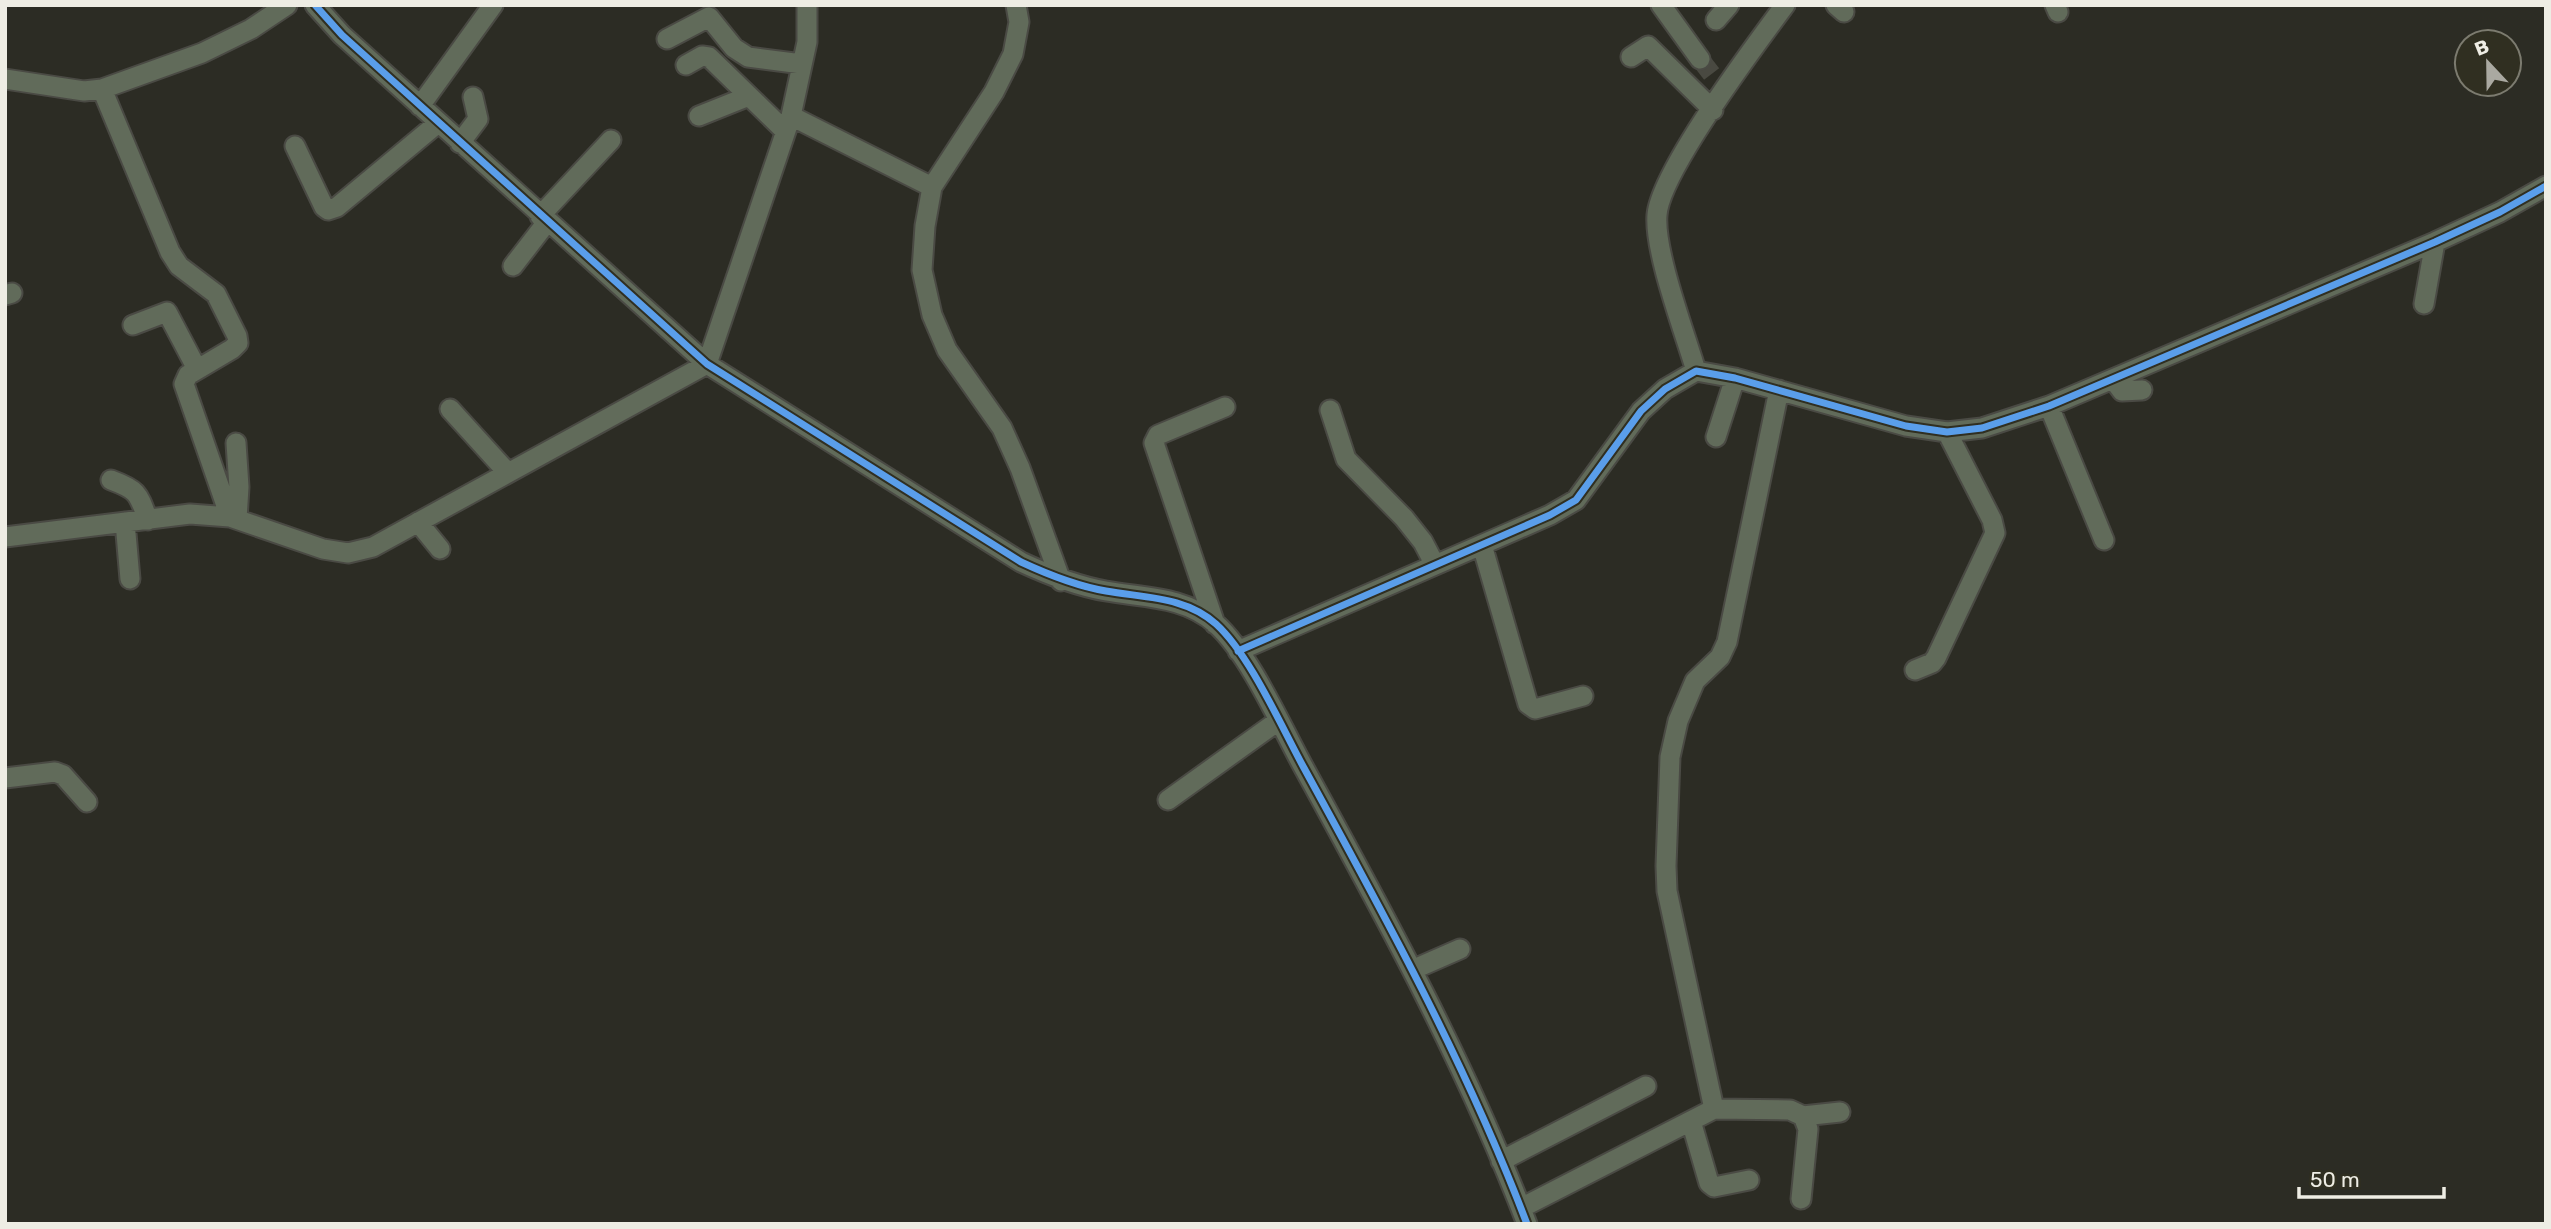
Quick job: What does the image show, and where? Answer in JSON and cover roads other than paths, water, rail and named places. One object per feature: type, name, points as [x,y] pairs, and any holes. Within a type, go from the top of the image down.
[{"type":"street","points":[[5,79],[84,91],[102,89],[202,53],[251,29],[287,5]]},
{"type":"street","points":[[315,5],[342,35],[707,364],[986,542],[1061,581],[1106,591],[1160,598],[1191,607],[1215,624],[1238,651],[1278,720],[1412,970],[1524,1216],[1714,1109],[1790,1110],[1803,1116],[1840,1112]]},
{"type":"street","points":[[420,106],[493,5]]},
{"type":"street","points":[[5,537],[190,514],[234,518],[323,549],[348,553],[373,547],[707,364],[788,123],[807,42],[807,5]]},
{"type":"street","points":[[1016,5],[1019,22],[1013,54],[994,92],[932,187],[925,226],[922,270],[932,315],[947,350],[1002,428],[1020,468],[1061,581]]},
{"type":"street","points":[[1661,5],[1700,59]]},
{"type":"street","points":[[1696,371],[1660,248],[1657,215],[1665,185],[1713,110],[1721,86],[1775,8]]},
{"type":"street","points":[[667,39],[709,17],[734,48],[748,57],[802,64]]},
{"type":"street","points":[[1631,57],[1648,46],[1713,110]]},
{"type":"street","points":[[686,65],[702,56],[709,57],[749,96],[788,123],[932,187]]},
{"type":"street","points":[[102,89],[170,252],[178,266],[216,294],[237,336],[238,343],[232,349],[188,375],[184,384],[234,518]]},
{"type":"street","points":[[460,143],[478,119],[473,96]]},
{"type":"street","points":[[699,116],[749,96]]},
{"type":"street","points":[[295,146],[324,207],[328,210],[337,207],[438,122]]},
{"type":"street","points":[[513,266],[543,219],[611,140]]},
{"type":"street","points":[[1238,651],[1482,545],[1576,500],[1641,411],[1665,389],[1696,371],[1735,378],[1906,426],[1947,432],[1982,428],[2049,406],[2435,242],[2500,212],[2546,186]]},
{"type":"street","points":[[2424,304],[2435,242]]},
{"type":"street","points":[[133,325],[167,312],[197,369]]},
{"type":"street","points":[[1716,437],[1735,378]]},
{"type":"street","points":[[2113,379],[2122,390],[2142,390]]},
{"type":"street","points":[[1714,1109],[1667,891],[1670,757],[1687,696],[1696,681],[1720,657],[1727,642],[1779,390]]},
{"type":"street","points":[[2049,406],[2104,540]]},
{"type":"street","points":[[1215,624],[1154,443],[1158,435],[1225,407]]},
{"type":"street","points":[[450,409],[508,473]]},
{"type":"street","points":[[1330,410],[1339,445],[1346,459],[1404,518],[1423,542],[1434,565]]},
{"type":"street","points":[[1915,670],[1932,663],[1936,658],[1995,533],[1992,520],[1947,432]]},
{"type":"street","points":[[234,518],[239,487],[236,443]]},
{"type":"street","points":[[111,480],[138,493],[148,520]]},
{"type":"street","points":[[125,522],[130,579]]},
{"type":"street","points":[[418,522],[440,549]]},
{"type":"street","points":[[1482,545],[1528,704],[1535,709],[1583,696]]},
{"type":"street","points":[[1168,800],[1278,720]]},
{"type":"street","points":[[5,778],[55,772],[62,775],[87,802]]},
{"type":"street","points":[[1412,970],[1460,949]]},
{"type":"street","points":[[1501,1161],[1646,1086]]},
{"type":"street","points":[[1801,1199],[1808,1129],[1803,1116]]},
{"type":"street","points":[[1691,1121],[1709,1183],[1714,1187],[1749,1180]]},
{"type":"tunnel","points":[[1700,59],[1717,81]]}]
